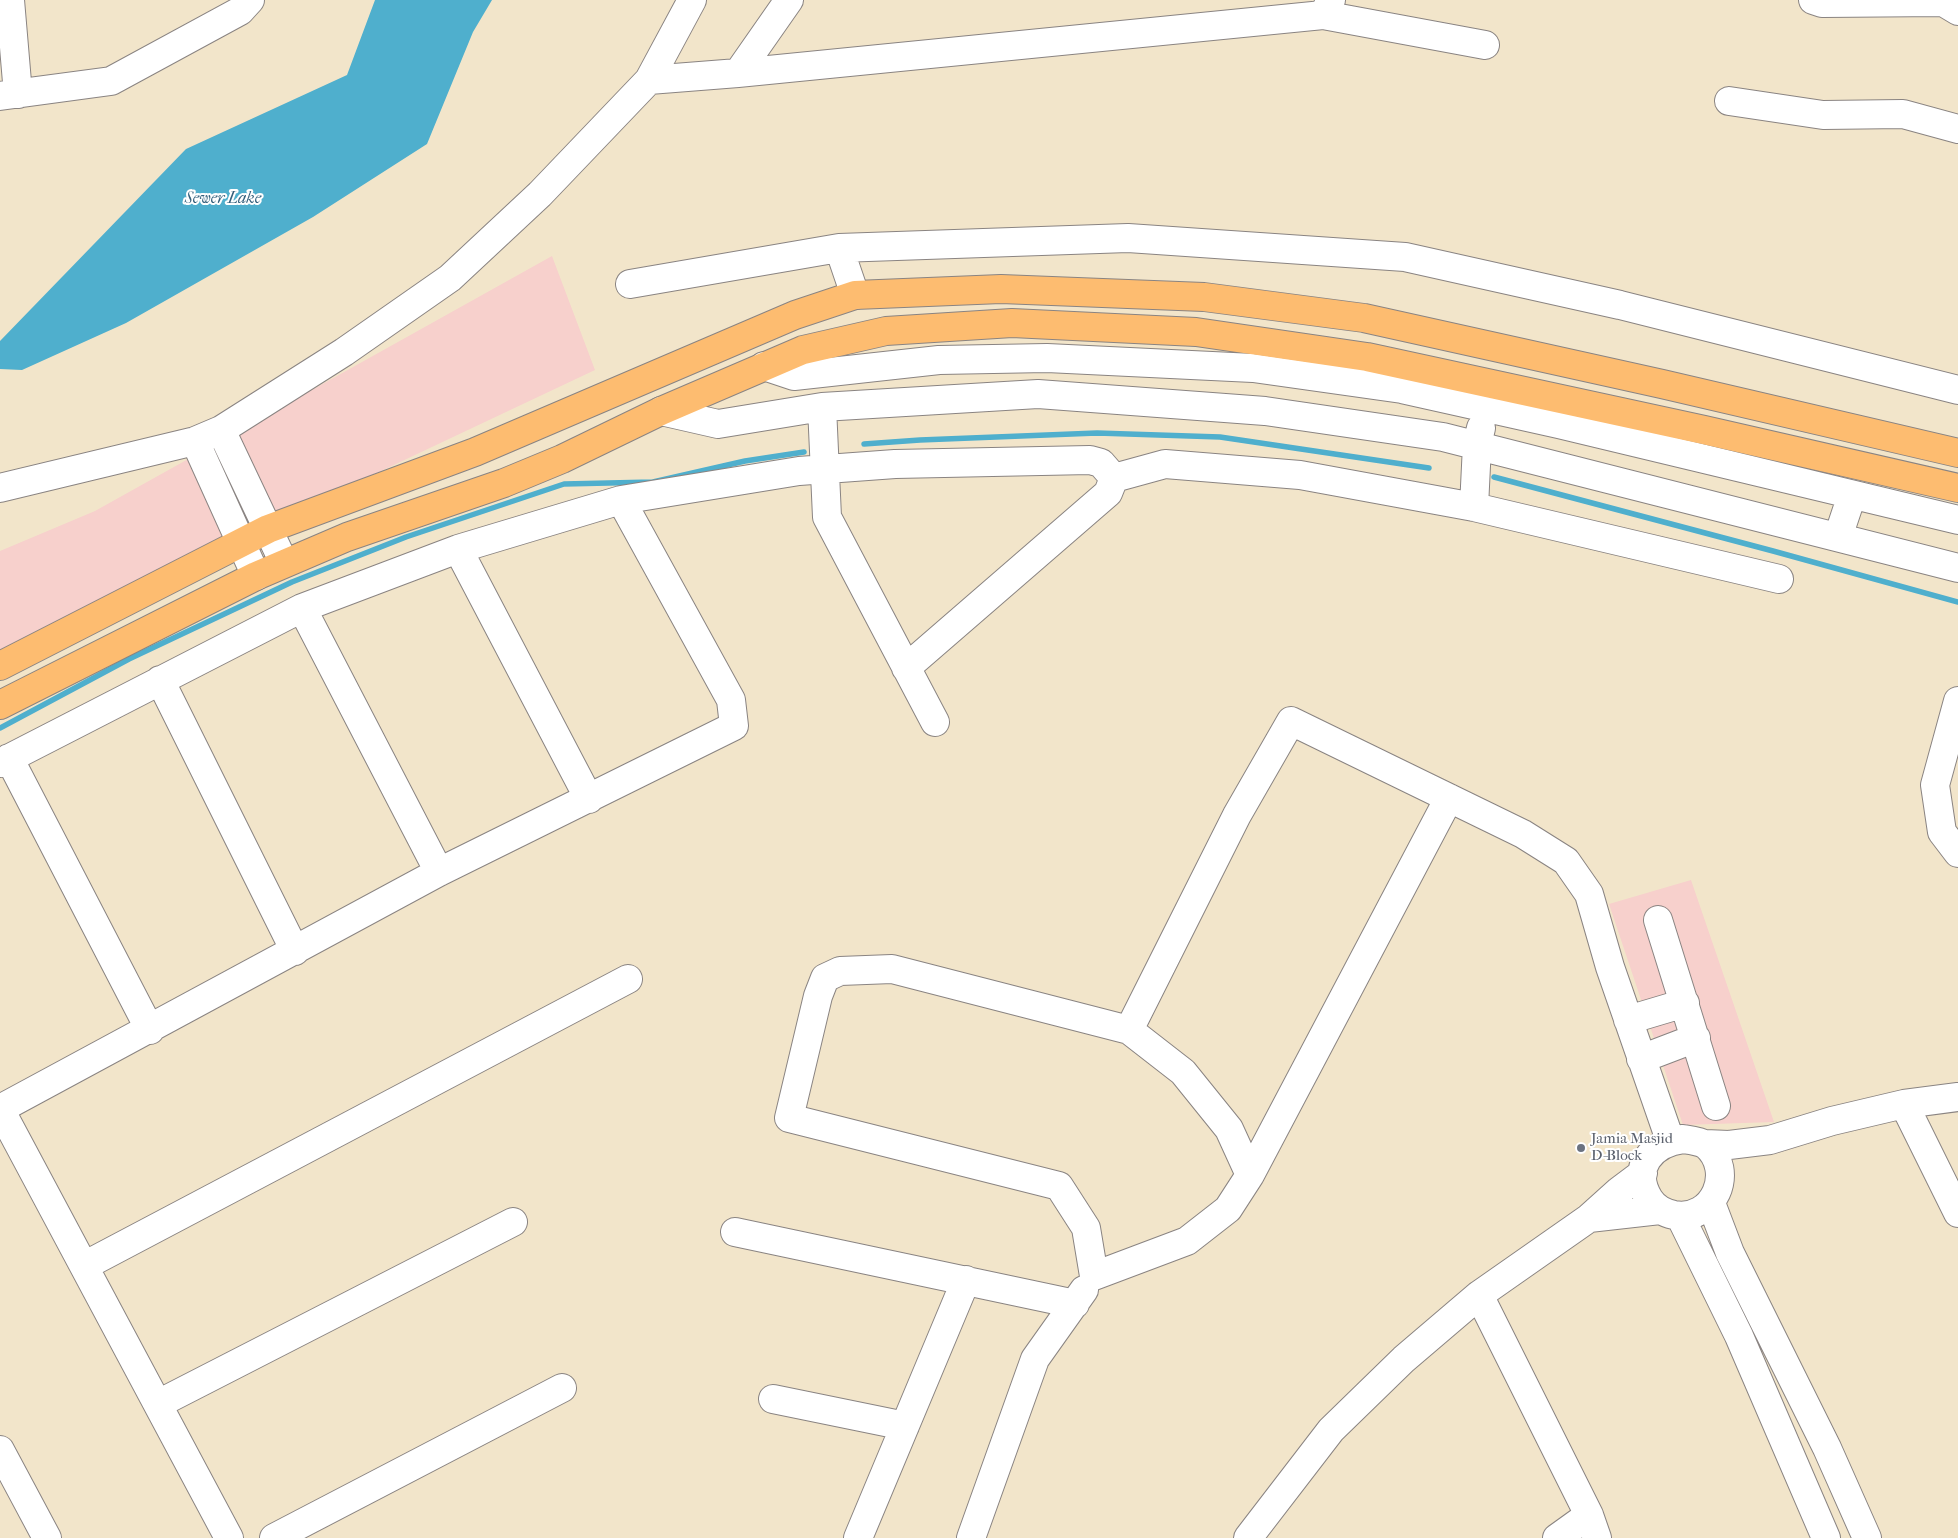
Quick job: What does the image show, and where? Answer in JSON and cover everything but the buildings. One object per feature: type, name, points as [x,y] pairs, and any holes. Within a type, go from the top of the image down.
[{"type":"main road","points":[[0,666],[268,529],[475,452],[795,315],[855,295],[1001,289],[1204,296],[1364,318],[1662,384],[1958,453]]},
{"type":"main road","points":[[0,705],[284,563],[347,537],[504,483],[562,459],[661,411],[803,350],[886,331],[1012,323],[1196,332],[1367,356],[1490,396],[1958,488]]},
{"type":"street","points":[[10,0],[9,95],[111,81],[240,11],[250,0]]},
{"type":"street","points":[[0,488],[195,442],[221,430],[344,352],[450,278],[540,194],[649,80],[692,0]]},
{"type":"street","points":[[738,73],[789,0]]},
{"type":"street","points":[[1813,0],[1822,3],[1948,4]]},
{"type":"street","points":[[649,80],[738,73],[1327,8],[1485,44]]},
{"type":"street","points":[[1729,101],[1823,115],[1903,114],[1958,129]]},
{"type":"street","points":[[630,284],[839,248],[1128,238],[1405,257],[1620,305],[1958,390]]},
{"type":"street","points":[[839,248],[855,295]]},
{"type":"street","points":[[764,366],[794,376],[939,360],[1047,358],[1253,368],[1402,389],[1490,396],[1684,454],[1958,520]]},
{"type":"street","points":[[939,360],[943,400]]},
{"type":"street","points":[[1115,400],[1119,361]]},
{"type":"street","points":[[1293,415],[1303,375]]},
{"type":"street","points":[[661,411],[718,424],[822,407],[1038,394],[1265,411],[1443,437],[1958,568]]},
{"type":"street","points":[[1474,507],[1477,445],[1490,396]]},
{"type":"street","points":[[822,407],[827,517],[935,722]]},
{"type":"street","points":[[221,430],[284,563]]},
{"type":"street","points":[[195,442],[256,576]]},
{"type":"street","points":[[1675,496],[1684,454]]},
{"type":"street","points":[[150,1030],[5,761],[302,608],[458,549],[621,500],[799,471],[895,464],[1090,460],[1101,463],[1114,478]]},
{"type":"street","points":[[1114,478],[1165,464],[1300,475],[1474,507],[1779,579]]},
{"type":"street","points":[[906,668],[1108,493],[1114,478]]},
{"type":"street","points":[[1838,537],[1852,495]]},
{"type":"street","points":[[229,1538],[0,1109],[150,1030],[439,872],[589,800],[734,726],[731,700],[621,500]]},
{"type":"street","points":[[458,549],[589,800]]},
{"type":"street","points":[[302,608],[439,872]]},
{"type":"street","points":[[160,680],[294,951]]},
{"type":"street","points":[[1958,701],[1942,832],[1958,853]]},
{"type":"street","points":[[1129,1030],[1237,815],[1291,721],[1523,834],[1566,861],[1589,894],[1610,967],[1670,1140]]},
{"type":"street","points":[[971,1538],[1035,1359],[1094,1276],[1187,1241],[1228,1209],[1250,1175],[1449,798]]},
{"type":"street","points":[[1658,920],[1686,1003],[1716,1106]]},
{"type":"street","points":[[1094,1276],[1086,1228],[1059,1186],[789,1118],[818,996],[826,978],[840,971],[892,969],[1129,1030],[1183,1072],[1229,1129],[1250,1175]]},
{"type":"street","points":[[84,1266],[628,979]]},
{"type":"street","points":[[1628,1020],[1686,1003]]},
{"type":"street","points":[[1641,1059],[1696,1038]]},
{"type":"street","points":[[1826,1538],[1739,1336],[1670,1213],[1650,1200],[1644,1187],[1643,1173],[1646,1162],[1660,1145],[1670,1140],[1684,1139],[1705,1144],[1729,1145],[1770,1140],[1832,1121],[1904,1104],[1958,1097]]},
{"type":"street","points":[[1904,1104],[1958,1213]]},
{"type":"street","points":[[1589,1218],[1697,1212],[1742,1159],[1770,1140]]},
{"type":"street","points":[[1705,1144],[1716,1160],[1720,1171],[1715,1193],[1730,1253],[1827,1448],[1867,1538]]},
{"type":"street","points":[[1248,1538],[1331,1430],[1404,1359],[1479,1295],[1589,1218],[1619,1191],[1643,1173]]},
{"type":"street","points":[[158,1404],[513,1222]]},
{"type":"street","points":[[735,1232],[1075,1304]]},
{"type":"street","points":[[858,1538],[966,1280]]},
{"type":"street","points":[[1479,1295],[1593,1527],[1557,1538]]},
{"type":"street","points":[[274,1538],[562,1388]]},
{"type":"street","points":[[773,1399],[905,1426]]},
{"type":"street","points":[[0,1450],[47,1538]]},
{"type":"shaded area","points":[[552,256],[595,370],[0,651],[0,551],[95,511]]},
{"type":"shaded area","points":[[1691,880],[1774,1122],[1683,1125],[1609,904]]},
{"type":"water","name":"Sewer Lake","points":[[375,0],[492,0],[473,32],[427,144],[313,217],[126,323],[22,370],[0,369],[0,341],[186,149],[347,75]]},
{"type":"waterway","points":[[864,444],[1097,433],[1220,437],[1429,468]]},
{"type":"waterway","points":[[0,728],[129,659],[292,582],[406,537],[564,484],[653,482],[745,461],[804,452]]},
{"type":"waterway","points":[[1494,477],[1958,602]]},
{"type":"place","name":"Jamia Masjid D-Block","points":[[1581,1148]]}]
